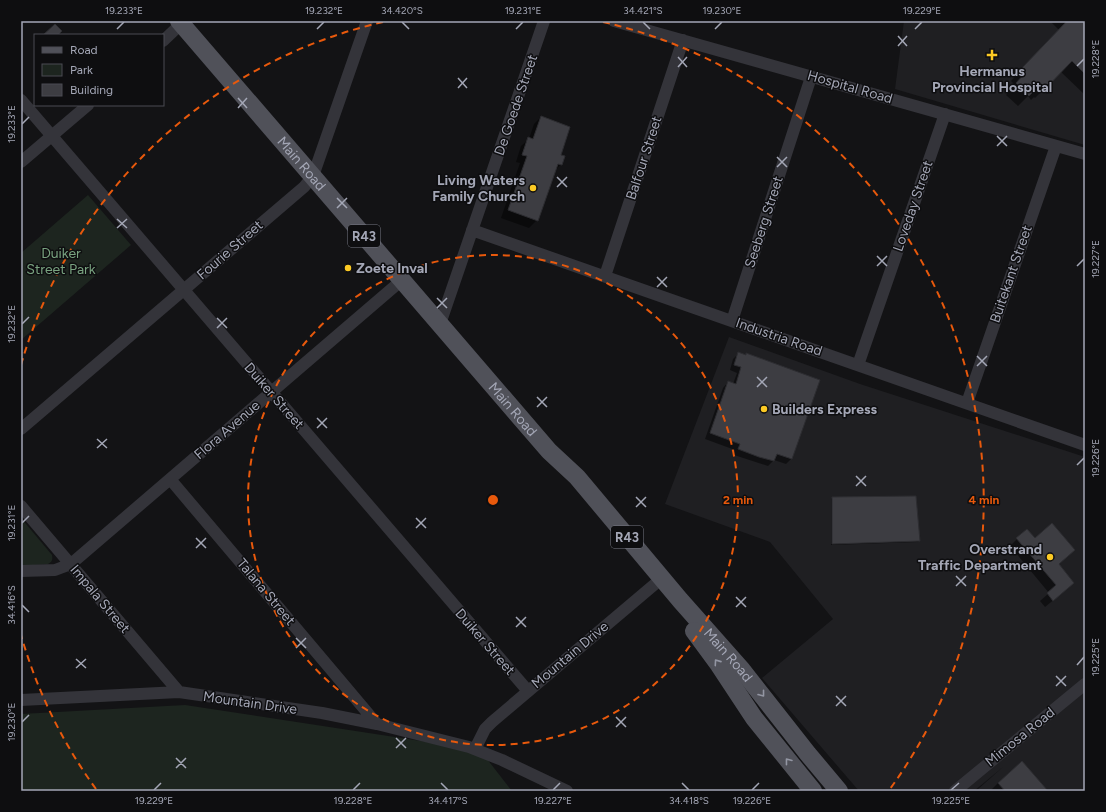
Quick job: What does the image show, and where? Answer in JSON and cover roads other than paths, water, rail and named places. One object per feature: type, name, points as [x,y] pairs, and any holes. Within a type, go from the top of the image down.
[{"type":"main road","name":"Main Road","points":[[182,22],[549,451],[577,477],[680,600],[742,670],[839,791]]},
{"type":"main road","name":"Main Road","points":[[549,451],[569,482],[694,631],[719,665],[754,718],[812,791]]},
{"type":"street","name":"Fourie Street","points":[[21,429],[304,187],[313,176],[367,21]]},
{"type":"street","name":"De Goede Street","points":[[440,324],[544,21]]},
{"type":"street","name":"Hospital Road","points":[[614,21],[1085,154]]},
{"type":"street","points":[[164,40],[182,22]]},
{"type":"street","name":"Balfour Street","points":[[605,276],[682,40]]},
{"type":"street","name":"Seeberg Street","points":[[732,321],[811,77]]},
{"type":"street","name":"Duiker Street","points":[[21,100],[528,691]]},
{"type":"street","points":[[21,162],[87,106]]},
{"type":"street","name":"Loveday Street","points":[[858,365],[945,114]]},
{"type":"street","name":"Buitekant Street","points":[[967,403],[1056,146]]},
{"type":"street","name":"Industria Road","points":[[472,230],[1085,445]]},
{"type":"street","name":"Flora Avenue","points":[[71,564],[402,280]]},
{"type":"street","name":"Talana Street","points":[[170,479],[377,724]]},
{"type":"street","name":"Impala Street","points":[[21,506],[179,692]]},
{"type":"street","points":[[21,571],[55,570],[71,564]]},
{"type":"street","name":"Mountain Drive","points":[[475,749],[485,729],[655,584]]},
{"type":"street","name":"Mimosa Road","points":[[955,791],[1084,688]]},
{"type":"street","name":"Mountain Drive","points":[[21,700],[179,692],[322,713],[377,724],[475,749],[502,760],[567,791]]},
{"type":"place","name":"Hermanus Provincial Hospital","points":[[992,55]]},
{"type":"place","name":"Living Waters Family Church","points":[[533,188]]},
{"type":"place","name":"Zoete Inval","points":[[348,268]]},
{"type":"place","name":"Builders Express","points":[[764,409]]},
{"type":"place","name":"Overstrand Traffic Department","points":[[1050,557]]},
{"type":"park label","name":"Duiker Street Park","points":[[61,262]]}]
